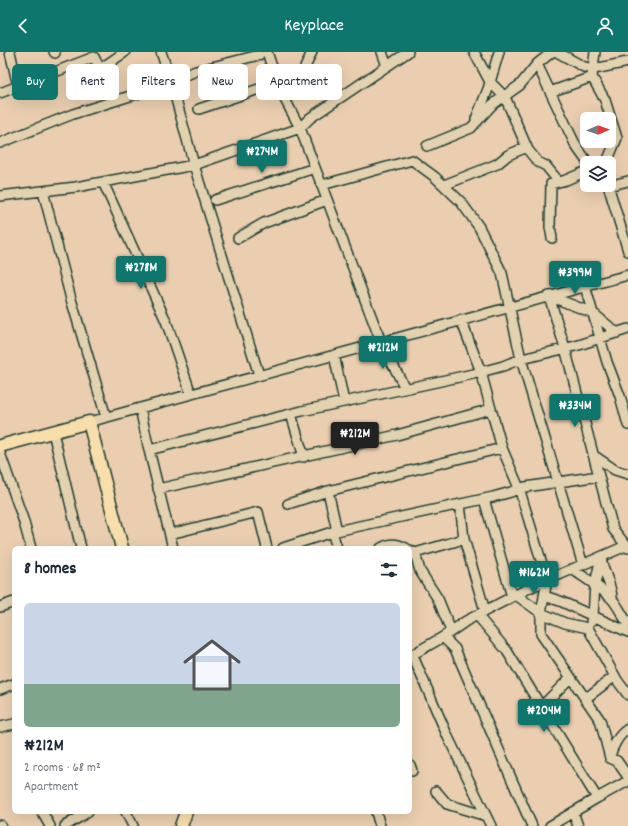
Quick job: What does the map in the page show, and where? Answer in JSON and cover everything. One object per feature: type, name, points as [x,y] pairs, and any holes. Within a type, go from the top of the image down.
[{"type":"main road","points":[[0,446],[89,422],[121,546]]},
{"type":"main road","points":[[181,826],[185,814]]},
{"type":"street","points":[[10,52],[13,64]]},
{"type":"street","points":[[58,71],[94,54],[100,69],[125,52]]},
{"type":"street","points":[[161,52],[165,64]]},
{"type":"street","points":[[307,64],[312,52]]},
{"type":"street","points":[[382,52],[387,66]]},
{"type":"street","points":[[0,196],[103,182],[194,165],[300,128],[310,118],[408,52]]},
{"type":"street","points":[[474,52],[490,82],[505,97],[527,147],[538,162],[546,166],[555,177]]},
{"type":"street","points":[[471,128],[477,117],[490,82],[499,52]]},
{"type":"street","points":[[427,146],[471,128],[492,105],[520,85],[537,64],[552,52]]},
{"type":"street","points":[[557,52],[593,73]]},
{"type":"street","points":[[595,52],[593,73],[605,100],[617,138],[609,156]]},
{"type":"street","points":[[190,73],[262,55],[267,64]]},
{"type":"street","points":[[550,92],[593,73],[628,62]]},
{"type":"street","points":[[537,64],[576,146],[583,156]]},
{"type":"street","points":[[0,93],[12,88]]},
{"type":"street","points":[[199,109],[256,90]]},
{"type":"street","points":[[0,143],[73,114],[127,97]]},
{"type":"street","points":[[176,100],[194,165],[259,375]]},
{"type":"street","points":[[285,100],[300,128],[381,342],[405,388]]},
{"type":"street","points":[[444,185],[497,164],[508,155],[527,147]]},
{"type":"street","points":[[322,185],[412,160],[444,185],[462,202],[480,227],[502,273],[521,359],[583,565]]},
{"type":"street","points":[[215,200],[315,168]]},
{"type":"street","points":[[552,238],[550,227],[551,184],[580,174]]},
{"type":"street","points":[[616,184],[628,181]]},
{"type":"street","points":[[103,182],[166,321],[191,394]]},
{"type":"street","points":[[43,190],[71,299],[106,417]]},
{"type":"street","points":[[610,192],[628,251]]},
{"type":"street","points":[[238,238],[264,223],[327,200]]},
{"type":"street","points":[[89,422],[628,275]]},
{"type":"street","points":[[586,286],[600,339],[628,425]]},
{"type":"street","points":[[549,296],[593,313],[617,333]]},
{"type":"street","points":[[412,654],[466,621],[514,596],[572,569],[628,546],[613,529],[565,348],[549,296]]},
{"type":"street","points":[[461,320],[481,372],[502,448],[519,488],[547,580],[541,613],[541,634],[600,720],[610,758]]},
{"type":"street","points":[[149,450],[291,414],[481,372],[504,366],[521,359],[600,339],[628,329]]},
{"type":"street","points":[[334,355],[344,402]]},
{"type":"street","points":[[140,408],[173,546]]},
{"type":"street","points":[[158,489],[397,435],[491,409]]},
{"type":"street","points":[[291,414],[304,457]]},
{"type":"street","points":[[53,432],[81,546]]},
{"type":"street","points":[[288,504],[328,491],[502,448]]},
{"type":"street","points":[[0,453],[23,519],[30,546]]},
{"type":"street","points":[[593,455],[614,470],[628,474]]},
{"type":"street","points":[[290,546],[334,532],[484,499],[511,492],[519,488],[599,476]]},
{"type":"street","points":[[328,491],[337,546]]},
{"type":"street","points":[[484,499],[514,596],[541,613],[565,623],[588,628],[615,676],[628,695]]},
{"type":"street","points":[[460,504],[464,539],[481,613],[507,651],[596,798]]},
{"type":"street","points":[[170,534],[258,512],[266,546]]},
{"type":"street","points":[[464,539],[412,552],[420,572],[438,599],[447,634],[455,649],[532,826]]},
{"type":"street","points":[[384,546],[388,544],[398,544],[402,546]]},
{"type":"street","points":[[588,628],[593,616],[595,584],[601,557]]},
{"type":"street","points":[[601,557],[603,570],[612,593],[612,598]]},
{"type":"street","points":[[572,569],[595,584],[612,598],[628,623]]},
{"type":"street","points":[[544,596],[560,600],[628,632]]},
{"type":"street","points":[[0,607],[12,603]]},
{"type":"street","points":[[412,657],[448,737],[491,826]]},
{"type":"street","points":[[585,699],[615,676]]},
{"type":"street","points":[[541,708],[570,678]]},
{"type":"street","points":[[0,689],[12,685]]},
{"type":"street","points":[[0,727],[12,724]]},
{"type":"street","points":[[610,758],[612,750],[624,731],[628,729]]},
{"type":"street","points":[[610,758],[617,761],[628,777]]},
{"type":"street","points":[[550,826],[596,798],[628,781]]},
{"type":"street","points":[[436,791],[447,804],[486,816]]},
{"type":"street","points":[[573,812],[578,826]]},
{"type":"street","points":[[43,814],[50,826]]},
{"type":"street","points":[[66,826],[85,814]]},
{"type":"street","points":[[127,814],[133,826]]},
{"type":"street","points":[[377,814],[380,826]]}]
